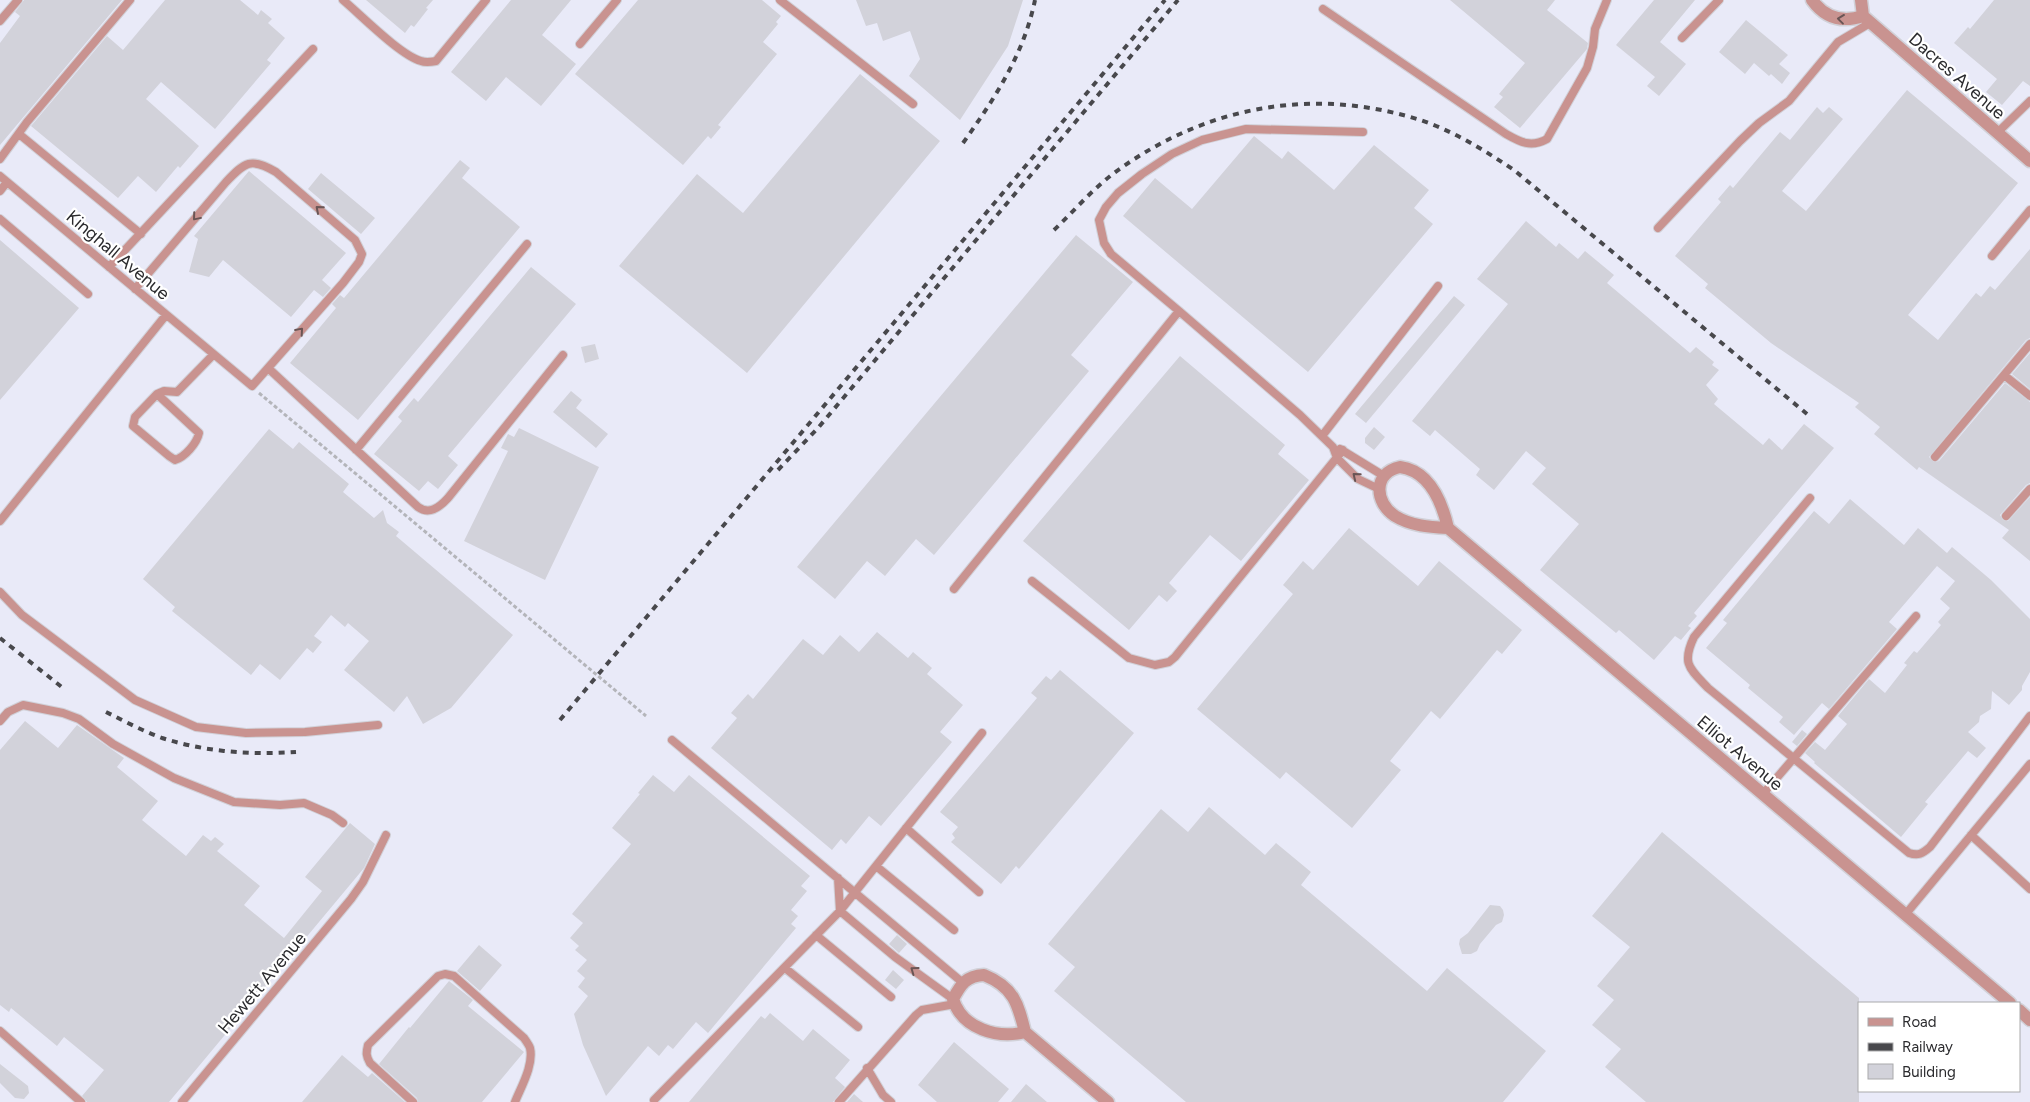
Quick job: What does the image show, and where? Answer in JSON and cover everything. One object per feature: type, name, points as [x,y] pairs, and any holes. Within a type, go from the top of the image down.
[{"type":"street","points":[[1812,0],[1820,10],[1831,17],[1842,20],[1866,19],[1861,0]]},
{"type":"street","name":"Dacres Avenue","points":[[1866,19],[2030,161]]},
{"type":"street","points":[[1410,468],[1419,473],[1437,495],[1445,514],[1448,528],[1422,526],[1396,517],[1388,511],[1383,503],[1379,489],[1384,476],[1390,469],[1410,468]]},
{"type":"street","name":"Elliot Avenue","points":[[1448,528],[2009,1002]]},
{"type":"street","points":[[1025,1032],[1002,1036],[982,1030],[971,1024],[954,1002],[962,982],[975,976],[984,975],[1003,986],[1018,1003],[1025,1032],[1108,1102]]},
{"type":"street","points":[[2020,1011],[2030,1020]]},
{"type":"lane","points":[[0,21],[18,0]]},
{"type":"lane","points":[[0,158],[27,122],[130,0]]},
{"type":"lane","points":[[343,0],[405,54],[421,62],[429,63],[436,61],[486,0]]},
{"type":"lane","points":[[580,44],[617,0]]},
{"type":"lane","points":[[780,0],[913,104]]},
{"type":"lane","points":[[1323,9],[1506,134],[1529,144],[1540,143],[1547,139],[1587,68],[1593,48],[1595,29],[1607,0]]},
{"type":"lane","points":[[1682,38],[1719,0]]},
{"type":"lane","points":[[1658,228],[1759,123],[1789,100],[1832,48],[1866,19]]},
{"type":"lane","points":[[109,267],[313,49]]},
{"type":"lane","points":[[1997,133],[2030,101]]},
{"type":"lane","points":[[1363,132],[1246,129],[1202,140],[1172,154],[1118,193],[1106,206],[1099,220],[1104,243],[1111,254],[1180,311],[1322,436],[1333,447],[1337,458],[1358,479],[1379,489]]},
{"type":"lane","points":[[19,134],[141,234]]},
{"type":"lane","points":[[135,289],[226,182],[242,166],[251,162],[263,164],[276,172],[355,240],[362,254],[359,262],[343,283],[252,386]]},
{"type":"lane","name":"Kinghall Avenue","points":[[0,176],[252,386]]},
{"type":"lane","points":[[0,191],[7,182]]},
{"type":"lane","points":[[1992,256],[2030,210]]},
{"type":"lane","points":[[0,219],[88,294]]},
{"type":"lane","points":[[356,450],[526,244]]},
{"type":"lane","points":[[1322,436],[1438,286]]},
{"type":"lane","points":[[954,589],[1180,311]]},
{"type":"lane","points":[[0,521],[166,315]]},
{"type":"lane","points":[[1935,458],[2030,344]]},
{"type":"lane","points":[[268,368],[418,507],[424,511],[430,511],[448,498],[563,355]]},
{"type":"lane","points":[[157,394],[199,433],[198,439],[180,458],[175,460],[133,426],[135,417],[157,394],[164,391],[177,392],[215,356]]},
{"type":"lane","points":[[2004,375],[2030,396]]},
{"type":"lane","points":[[1333,447],[1343,450],[1384,476]]},
{"type":"lane","points":[[1032,581],[1129,658],[1154,665],[1168,662],[1175,657],[1343,450]]},
{"type":"lane","points":[[2006,516],[2030,489]]},
{"type":"lane","points":[[1810,498],[1694,637],[1687,651],[1687,662],[1692,671],[1708,688],[1908,853],[1915,855],[1922,854],[1930,847],[2030,716]]},
{"type":"lane","points":[[0,592],[22,615],[136,700],[196,727],[246,733],[305,732],[378,725]]},
{"type":"lane","points":[[1762,795],[1916,616]]},
{"type":"lane","points":[[0,721],[8,712],[23,705],[63,713],[79,718],[113,744],[174,778],[234,802],[280,805],[304,803],[332,814],[343,823]]},
{"type":"lane","points":[[654,1100],[840,911],[982,733]]},
{"type":"lane","points":[[672,740],[856,891],[962,982]]},
{"type":"lane","points":[[1905,915],[2030,764]]},
{"type":"lane","points":[[906,828],[979,892]]},
{"type":"lane","name":"Hewett Avenue","points":[[182,1102],[331,924],[363,882],[386,835]]},
{"type":"lane","points":[[1971,835],[2030,889]]},
{"type":"lane","points":[[876,866],[954,930]]},
{"type":"lane","points":[[838,878],[840,911],[954,1002]]},
{"type":"lane","points":[[816,935],[891,997]]},
{"type":"lane","points":[[785,968],[858,1027]]},
{"type":"lane","points":[[413,1102],[370,1063],[366,1057],[366,1052],[368,1045],[438,976],[444,974],[454,976],[524,1038],[530,1047],[531,1056],[528,1068],[515,1102]]},
{"type":"lane","points":[[839,1102],[867,1068],[916,1015],[922,1010],[954,1002]]},
{"type":"lane","points":[[0,1031],[81,1102]]},
{"type":"lane","points":[[867,1068],[883,1095],[891,1102]]},
{"type":"path","points":[[252,386],[646,716]]},
{"type":"shaded area","points":[[0,0],[2030,0],[2030,1102],[0,1102]]},
{"type":"building","points":[[24,0],[122,0],[0,145],[0,43],[20,16],[15,12]]},
{"type":"building","points":[[165,0],[240,0],[258,15],[261,10],[272,19],[268,23],[285,38],[267,60],[271,63],[215,129],[161,82],[146,99],[199,146],[180,168],[178,166],[156,192],[138,176],[118,198],[31,126],[107,36],[123,50]]},
{"type":"building","points":[[366,0],[433,0],[414,27],[411,25],[405,33]]},
{"type":"building","points":[[511,0],[571,0],[542,35],[576,64],[541,106],[506,77],[486,101],[451,72]]},
{"type":"building","points":[[638,0],[762,0],[781,16],[776,22],[778,24],[763,42],[777,54],[718,125],[721,127],[711,139],[708,136],[683,165],[575,74]]},
{"type":"building","points":[[856,0],[1023,0],[1008,46],[960,120],[909,76],[920,59],[910,31],[883,41],[877,23],[866,26]]},
{"type":"building","points":[[1450,0],[1555,0],[1547,10],[1588,43],[1587,49],[1520,128],[1494,107],[1503,97],[1499,94],[1525,63]]},
{"type":"building","points":[[1654,0],[1695,0],[1660,42],[1686,64],[1659,96],[1647,86],[1655,77],[1616,45]]},
{"type":"building","points":[[1994,0],[2030,0],[2030,86],[2023,81],[2002,105],[1986,92],[1997,79],[1954,43],[1968,27],[1970,29]]},
{"type":"building","points":[[1746,20],[1788,55],[1779,64],[1790,73],[1782,84],[1754,63],[1745,74],[1719,52]]},
{"type":"building","points":[[860,74],[940,141],[747,373],[619,266],[697,174],[743,213]]},
{"type":"building","points":[[1907,90],[2018,183],[1908,315],[1938,340],[1976,293],[1981,297],[1990,286],[1995,290],[2030,249],[2030,338],[2026,340],[1929,457],[1934,462],[1939,461],[2005,383],[2030,402],[2030,483],[2026,485],[2000,515],[2003,520],[2008,521],[2030,497],[2030,561],[2002,538],[2009,530],[1919,467],[1917,470],[1874,434],[1880,427],[1855,407],[1859,403],[1771,343],[1705,288],[1708,284],[1675,256],[1721,202],[1718,199],[1730,185],[1733,188],[1780,132],[1790,140],[1817,107],[1823,113],[1829,107],[1843,119],[1782,191],[1806,211]]},
{"type":"building","points":[[1254,136],[1282,159],[1288,151],[1334,190],[1374,145],[1429,190],[1414,208],[1433,224],[1308,372],[1123,216],[1155,178],[1192,209]]},
{"type":"building","points":[[460,160],[470,168],[462,178],[520,227],[358,420],[290,363],[336,308],[332,304],[340,295],[344,298]]},
{"type":"building","points":[[249,171],[346,253],[322,280],[331,288],[323,297],[314,290],[291,317],[223,260],[209,277],[189,272],[198,239],[194,236]]},
{"type":"building","points":[[321,173],[375,218],[361,234],[308,189]]},
{"type":"building","points":[[1526,221],[1556,247],[1559,243],[1578,259],[1585,251],[1614,275],[1607,283],[1690,353],[1696,347],[1714,362],[1712,365],[1719,370],[1706,385],[1718,399],[1714,404],[1763,445],[1769,438],[1782,450],[1804,424],[1834,448],[1694,613],[1697,616],[1688,626],[1691,628],[1681,640],[1675,636],[1654,660],[1619,630],[1616,633],[1540,570],[1579,524],[1532,484],[1546,468],[1526,451],[1494,490],[1476,475],[1480,469],[1435,430],[1430,436],[1412,421],[1508,304],[1477,279]]},
{"type":"building","points":[[1076,235],[1133,282],[1071,355],[1089,371],[934,555],[916,539],[885,576],[867,561],[835,599],[797,567]]},
{"type":"building","points":[[0,240],[79,308],[0,400]]},
{"type":"building","points":[[531,267],[576,304],[448,456],[458,465],[438,489],[428,481],[419,491],[374,454],[402,421],[398,417],[414,398],[418,402]]},
{"type":"building","points":[[1454,296],[1465,305],[1366,423],[1355,414]]},
{"type":"building","points":[[595,344],[599,359],[585,363],[581,347]]},
{"type":"building","points":[[2030,353],[2030,389],[2012,374]]},
{"type":"building","points":[[1180,356],[1285,445],[1278,454],[1309,480],[1241,561],[1210,535],[1169,583],[1177,591],[1167,602],[1159,595],[1129,630],[1023,541]]},
{"type":"building","points":[[571,391],[582,400],[576,408],[608,434],[596,448],[553,412]]},
{"type":"building","points":[[1374,427],[1385,437],[1374,450],[1365,443],[1365,438]]},
{"type":"building","points":[[519,428],[599,467],[545,580],[464,541],[508,451],[501,448],[508,434],[514,437]]},
{"type":"building","points":[[269,429],[293,449],[299,442],[349,484],[343,492],[374,518],[383,510],[387,523],[399,532],[396,536],[513,635],[451,708],[423,724],[407,696],[394,712],[344,670],[369,641],[348,623],[345,627],[331,615],[314,636],[322,642],[313,653],[307,648],[280,680],[260,664],[251,675],[172,611],[175,607],[143,579]]},
{"type":"building","points":[[1850,499],[1904,545],[1918,528],[1947,553],[1952,547],[1991,580],[2030,619],[2030,672],[2022,686],[2022,690],[2009,705],[1992,691],[1991,709],[1980,716],[1979,722],[1968,732],[1986,748],[1977,758],[1968,751],[1925,802],[1928,804],[1901,837],[1814,763],[1805,753],[1815,742],[1825,750],[1847,724],[1838,716],[1869,679],[1885,693],[1907,665],[1904,663],[1914,651],[1917,653],[1941,625],[1938,622],[1950,608],[1940,599],[1955,581],[1937,566],[1889,622],[1897,629],[1829,709],[1822,703],[1794,735],[1779,722],[1783,717],[1748,688],[1750,685],[1706,648],[1727,623],[1723,620],[1814,511],[1829,524]]},
{"type":"building","points":[[1349,528],[1418,586],[1439,561],[1522,630],[1502,654],[1497,650],[1440,719],[1431,711],[1390,761],[1401,770],[1352,828],[1286,772],[1280,779],[1197,709],[1293,594],[1283,585],[1303,561],[1313,570]]},
{"type":"building","points":[[877,632],[908,658],[913,652],[932,668],[927,674],[963,705],[940,732],[952,742],[881,826],[869,816],[846,844],[841,839],[832,850],[711,748],[737,718],[731,713],[748,694],[753,699],[803,639],[823,655],[840,635],[859,652]]},
{"type":"building","points":[[1060,670],[1134,733],[1019,869],[1016,866],[1001,884],[951,842],[955,838],[952,834],[958,827],[940,812],[1037,698],[1031,693],[1046,676],[1051,680]]},
{"type":"building","points":[[25,721],[58,748],[77,725],[124,758],[117,767],[158,801],[142,820],[186,856],[203,835],[211,841],[215,837],[224,844],[217,851],[260,886],[244,905],[284,938],[322,891],[305,877],[350,823],[375,844],[364,868],[169,1102],[87,1102],[82,1096],[104,1070],[64,1037],[57,1046],[11,1008],[9,1012],[0,1005],[0,750]]},
{"type":"building","points":[[1802,730],[1807,734],[1797,746],[1792,742]]},
{"type":"building","points":[[653,775],[674,792],[689,775],[810,876],[801,886],[807,891],[791,910],[798,916],[791,924],[796,928],[708,1033],[696,1022],[673,1049],[668,1045],[659,1056],[648,1046],[606,1096],[583,1045],[574,1014],[588,996],[578,987],[585,978],[577,971],[587,960],[575,950],[579,946],[570,938],[583,923],[572,914],[631,844],[612,828]]},
{"type":"building","points":[[1209,807],[1265,855],[1276,843],[1311,872],[1301,885],[1427,991],[1447,968],[1546,1051],[1503,1102],[1186,1102],[1054,991],[1075,967],[1048,944],[1161,809],[1188,832]]},
{"type":"building","points":[[1662,832],[1859,998],[1859,1102],[1646,1102],[1605,1067],[1621,1049],[1592,1025],[1614,1000],[1597,986],[1630,947],[1592,916]]},
{"type":"building","points":[[1490,905],[1500,906],[1503,910],[1502,922],[1496,925],[1480,944],[1477,951],[1471,954],[1462,954],[1459,944],[1460,939],[1468,933]]},
{"type":"building","points":[[897,935],[907,944],[899,953],[889,944]]},
{"type":"building","points":[[479,945],[502,965],[480,991],[457,971]]},
{"type":"building","points":[[893,970],[904,980],[896,989],[885,980]]},
{"type":"building","points":[[449,981],[473,1000],[468,1006],[524,1052],[482,1102],[418,1102],[417,1098],[379,1064]]},
{"type":"building","points":[[770,1013],[803,1041],[813,1029],[850,1060],[835,1078],[845,1087],[833,1102],[689,1102],[761,1016],[765,1019]]},
{"type":"building","points":[[954,1042],[1009,1089],[998,1102],[937,1102],[918,1085]]},
{"type":"building","points":[[342,1055],[368,1077],[372,1073],[405,1102],[302,1102]]},
{"type":"building","points":[[0,1064],[28,1086],[29,1093],[24,1099],[15,1098],[0,1083]]},
{"type":"building","points":[[1026,1084],[1047,1102],[1011,1102]]},
{"type":"building","points":[[854,1094],[863,1102],[847,1102]]},
{"type":"railway","points":[[963,143],[1007,75],[1024,39],[1035,0]]},
{"type":"railway","points":[[560,720],[1165,0]]},
{"type":"railway","points":[[778,470],[818,428],[1178,0]]},
{"type":"railway","points":[[1054,230],[1095,190],[1121,168],[1155,147],[1190,130],[1226,117],[1263,108],[1301,104],[1339,104],[1378,109],[1417,119],[1443,129],[1479,148],[1514,170],[1807,414]]},
{"type":"railway","points":[[0,638],[63,688]]},
{"type":"railway","points":[[106,712],[162,738],[195,747],[245,753],[296,752]]}]
